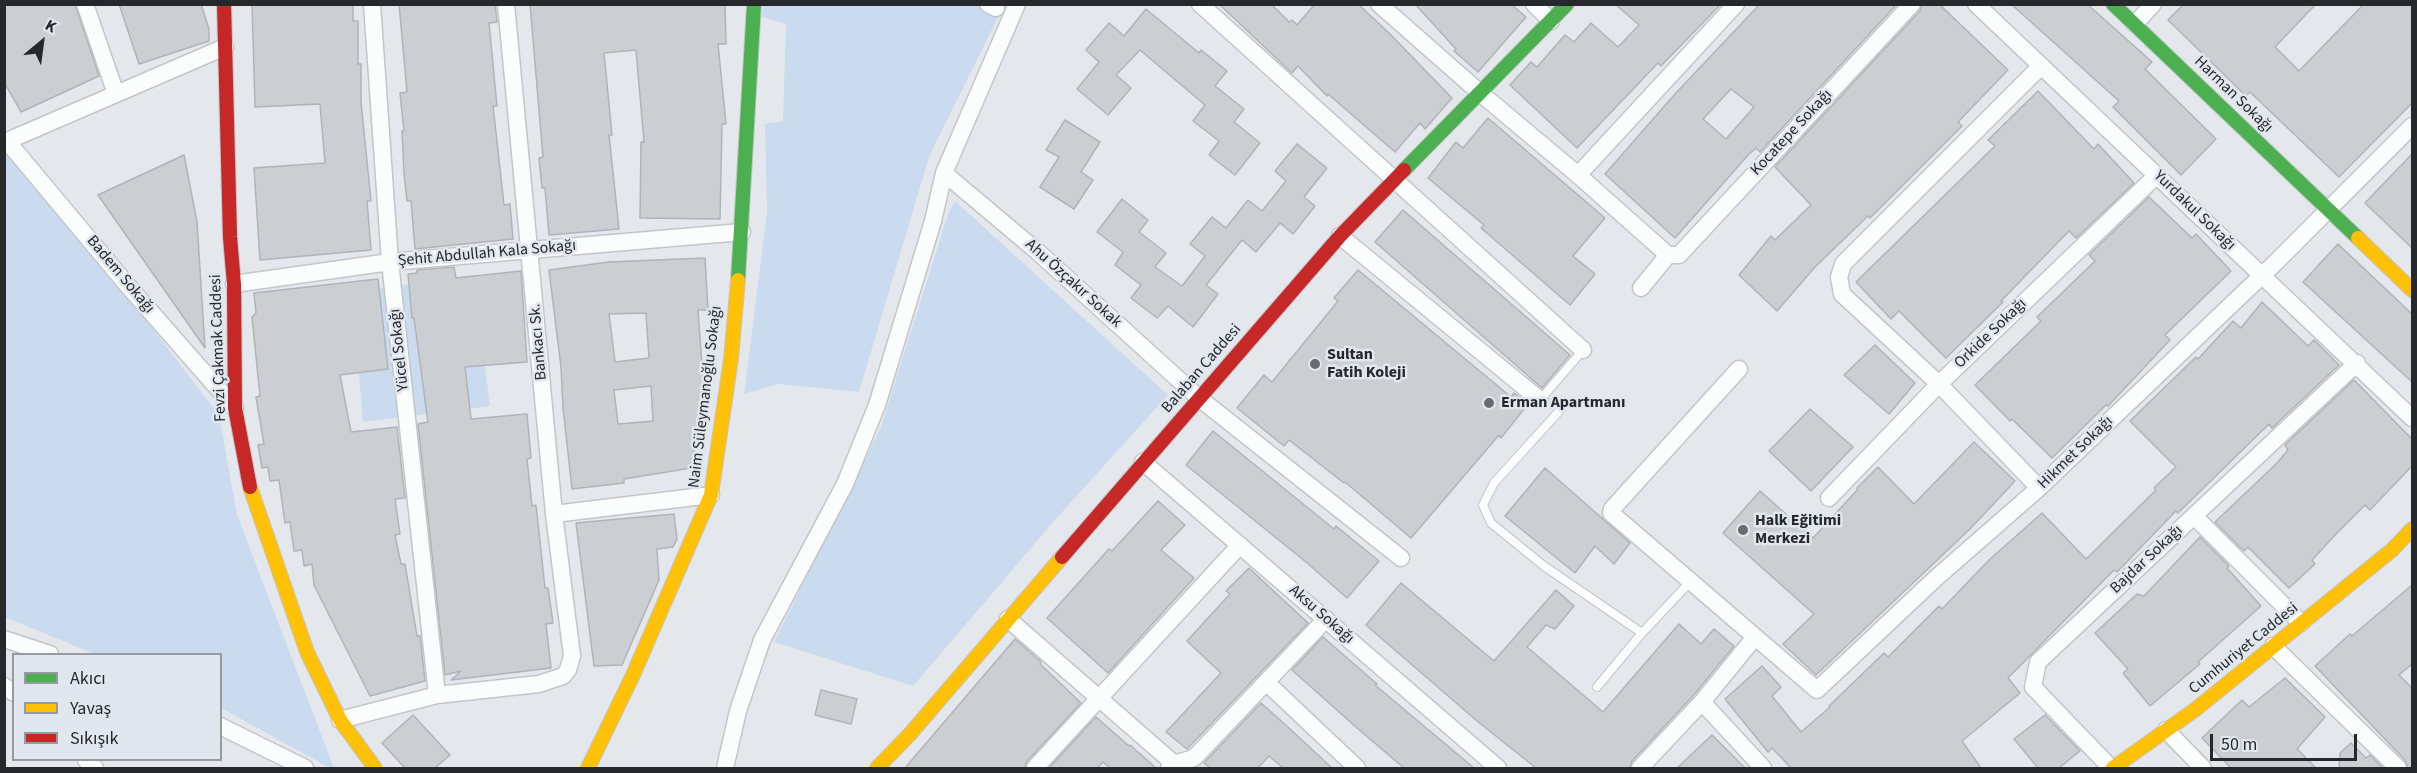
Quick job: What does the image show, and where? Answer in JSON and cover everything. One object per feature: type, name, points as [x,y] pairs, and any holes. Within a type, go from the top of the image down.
[{"type":"main road","name":"Fevzi Çakmak Caddesi","points":[[224,4],[234,284],[235,408],[249,484],[307,652],[340,720],[375,768]]},
{"type":"main road","name":"Naim Süleymanoğlu Sokağı","points":[[588,768],[633,675],[711,495],[731,359],[742,232],[754,4]]},
{"type":"main road","name":"Balaban Caddesi","points":[[877,768],[910,734],[1340,236],[1567,4]]},
{"type":"main road","name":"Harman Sokağı","points":[[2113,4],[2412,290]]},
{"type":"main road","name":"Cumhuriyet Caddesi","points":[[2112,768],[2196,709],[2392,550],[2412,529]]},
{"type":"main road","points":[[2392,550],[2412,551]]},
{"type":"street","points":[[84,4],[116,93],[225,46]]},
{"type":"street","name":"Yücel Sokağı","points":[[372,4],[390,262],[437,695]]},
{"type":"street","name":"Bankacı Sk.","points":[[437,695],[539,684],[563,676],[568,670],[572,656],[554,514],[506,4]]},
{"type":"street","points":[[725,768],[738,711],[762,640],[845,484],[877,405],[933,221],[944,173],[1017,4]]},
{"type":"street","points":[[1200,4],[1583,350]]},
{"type":"street","points":[[1379,4],[1668,255]]},
{"type":"street","points":[[1534,4],[1551,21]]},
{"type":"street","points":[[1578,175],[1737,4]]},
{"type":"street","name":"Kocatepe Sokağı","points":[[1641,288],[1668,255],[1678,255],[1912,4]]},
{"type":"street","name":"Yurdakul Sokağı","points":[[1976,4],[2357,363],[2412,418]]},
{"type":"street","points":[[2134,24],[2153,4]]},
{"type":"street","points":[[2039,488],[1939,384],[1842,294],[1839,276],[1843,264],[2041,66]]},
{"type":"street","name":"Badem Sokağı","points":[[116,93],[7,141],[129,287],[235,408]]},
{"type":"street","name":"Hikmet Sokağı","points":[[1755,637],[1817,690],[1936,578],[2039,488],[2329,210],[2412,126]]},
{"type":"street","name":"Ahu Özçakır Sokak","points":[[944,173],[1038,252],[1199,398],[1401,558]]},
{"type":"street","name":"Orkide Sokağı","points":[[1828,498],[1939,384],[2157,175]]},
{"type":"street","name":"Şehit Abdullah Kala Sokağı","points":[[234,284],[390,262],[531,252],[742,232]]},
{"type":"street","points":[[1340,236],[1540,400]]},
{"type":"street","name":"Bajdar Sokağı","points":[[2112,768],[2033,687],[2038,662],[2357,363]]},
{"type":"street","points":[[1640,768],[1702,702],[1755,637],[1611,513],[1619,500],[1738,369]]},
{"type":"street","name":"Aksu Sokağı","points":[[1143,462],[1498,768]]},
{"type":"street","points":[[554,514],[711,495]]},
{"type":"street","points":[[2194,516],[2301,623]]},
{"type":"street","points":[[1035,768],[1240,545]]},
{"type":"street","points":[[1008,619],[1174,767],[1194,758],[1326,619]]},
{"type":"street","points":[[4,639],[47,653]]},
{"type":"street","points":[[2273,645],[2397,768]]},
{"type":"street","points":[[1266,682],[1357,768]]},
{"type":"street","points":[[340,720],[437,695]]},
{"type":"street","points":[[1702,702],[1763,768]]},
{"type":"street","points":[[222,727],[305,768]]},
{"type":"street","points":[[2166,730],[2203,768]]},
{"type":"lane","points":[[1540,400],[1583,350]]},
{"type":"lane","points":[[1562,408],[1494,483],[1483,505],[1491,523],[1544,566],[1642,633]]},
{"type":"lane","points":[[1597,687],[1642,633],[1690,582]]},
{"type":"shaded area","points":[[985,4],[1001,11],[929,157],[859,392],[778,384],[744,394],[767,212],[765,124],[783,121],[786,24],[762,17],[763,5]]},
{"type":"shaded area","points":[[4,135],[219,415],[237,515],[334,768],[330,768],[222,709],[222,653],[92,653],[5,617]]},
{"type":"shaded area","points":[[955,201],[1168,395],[1054,521],[913,686],[774,642],[881,427],[948,214]]},
{"type":"shaded area","points":[[473,276],[490,406],[363,422],[352,292]]},
{"type":"building","points":[[4,4],[75,4],[99,76],[21,112],[4,82]]},
{"type":"building","points":[[119,4],[201,4],[209,29],[209,41],[139,64]]},
{"type":"building","points":[[252,4],[353,4],[353,21],[358,21],[358,64],[361,64],[361,102],[371,201],[367,201],[371,250],[260,260],[254,168],[325,163],[320,104],[255,107]]},
{"type":"building","points":[[399,4],[495,4],[497,22],[489,23],[497,106],[493,106],[504,205],[510,204],[513,239],[415,249],[411,201],[407,201],[404,173],[402,131],[404,131],[400,93],[407,92]]},
{"type":"building","points":[[530,4],[725,4],[726,44],[718,44],[726,124],[722,124],[720,219],[640,218],[641,142],[644,142],[636,50],[604,53],[612,135],[609,135],[619,229],[549,235],[545,188],[542,188],[539,158],[543,157]]},
{"type":"building","points":[[1219,4],[1271,4],[1289,22],[1292,20],[1297,25],[1315,4],[1358,4],[1452,98],[1425,129],[1420,123],[1395,152],[1328,94],[1327,96],[1298,66],[1292,73]]},
{"type":"building","points":[[1415,4],[1511,4],[1526,17],[1478,72],[1454,51],[1456,49]]},
{"type":"building","points":[[1615,4],[1721,4],[1661,66],[1658,63],[1577,148],[1510,85],[1531,62],[1537,67],[1565,35],[1574,42],[1591,23],[1618,47],[1639,25]]},
{"type":"building","points":[[1760,4],[1897,4],[1760,152],[1756,148],[1749,154],[1675,238],[1605,174],[1675,94]],"holes":[[[1731,89],[1754,107],[1726,139],[1703,119]]]},
{"type":"building","points":[[1922,4],[1939,4],[2008,70],[1958,122],[1962,126],[1870,218],[1868,216],[1815,267],[1777,311],[1739,275],[1771,236],[1775,240],[1811,205],[1775,167],[1920,11]]},
{"type":"building","points":[[2011,4],[2087,4],[2152,62],[2145,69],[2216,139],[2181,175],[2113,107],[2119,101]]},
{"type":"building","points":[[2184,4],[2316,4],[2275,47],[2299,71],[2364,4],[2412,4],[2412,103],[2339,177],[2250,92],[2246,96],[2168,20]]},
{"type":"building","points":[[1146,9],[1199,53],[1201,50],[1227,71],[1215,86],[1244,109],[1234,122],[1260,143],[1235,175],[1209,155],[1219,141],[1193,121],[1205,105],[1140,50],[1116,75],[1131,88],[1108,115],[1077,89],[1099,62],[1086,50],[1109,23],[1124,36]]},
{"type":"building","points":[[2038,91],[2094,149],[2098,144],[2134,183],[2076,238],[2069,231],[2001,301],[2003,302],[1946,358],[1899,311],[1891,319],[1856,282],[1995,146],[1988,140]]},
{"type":"building","points":[[1488,118],[1605,218],[1573,256],[1595,274],[1570,305],[1481,228],[1484,225],[1428,178],[1456,142],[1463,148]]},
{"type":"building","points":[[1065,120],[1100,142],[1081,172],[1093,180],[1074,209],[1040,187],[1059,157],[1046,150]]},
{"type":"building","points":[[1297,144],[1327,168],[1304,197],[1315,206],[1293,234],[1280,223],[1256,252],[1242,240],[1206,285],[1218,294],[1193,327],[1168,306],[1157,318],[1131,298],[1141,285],[1115,265],[1123,252],[1097,232],[1122,199],[1148,220],[1139,232],[1166,253],[1155,267],[1182,286],[1205,256],[1190,244],[1212,217],[1226,228],[1248,200],[1262,211],[1286,181],[1275,171]]},
{"type":"building","points":[[2412,154],[2412,248],[2365,203]]},
{"type":"building","points":[[184,155],[197,222],[205,348],[98,195]]},
{"type":"building","points":[[2149,197],[2192,238],[2196,234],[2231,271],[2165,335],[2170,340],[2108,406],[2106,405],[2052,458],[2012,419],[2010,421],[1975,385],[2041,321],[2037,317],[2095,261],[2089,255]]},
{"type":"building","points":[[1403,210],[1570,355],[1542,388],[1375,242]]},
{"type":"building","points":[[2338,244],[2412,314],[2412,382],[2303,282]]},
{"type":"building","points":[[705,258],[708,310],[698,310],[705,407],[701,407],[691,468],[624,479],[624,483],[572,489],[561,367],[549,270],[609,262]],"holes":[[[646,313],[649,358],[615,362],[609,314]],[[651,386],[653,421],[618,424],[614,390]]]},
{"type":"building","points":[[454,267],[456,278],[521,271],[527,362],[465,367],[471,419],[527,414],[531,458],[527,459],[532,506],[536,505],[545,588],[548,588],[553,623],[546,624],[551,668],[451,680],[461,671],[445,675],[418,424],[428,422],[414,318],[412,318],[408,274],[417,273],[417,270]]},
{"type":"building","points":[[1358,270],[1511,397],[1514,393],[1528,404],[1501,438],[1499,435],[1411,538],[1345,482],[1289,440],[1284,446],[1237,408],[1264,375],[1272,382],[1338,301],[1334,298]]},
{"type":"building","points":[[378,279],[388,369],[340,375],[351,432],[397,427],[405,498],[395,499],[400,534],[395,535],[401,564],[405,564],[417,636],[420,636],[425,681],[370,696],[314,585],[312,564],[304,566],[302,550],[294,551],[290,522],[285,523],[279,480],[270,481],[268,467],[262,468],[258,445],[264,444],[256,397],[260,396],[252,317],[256,313],[254,293]]},
{"type":"building","points":[[2262,302],[2308,346],[2314,340],[2339,365],[2272,428],[2269,424],[2178,513],[2176,511],[2117,572],[2114,570],[2008,678],[2020,693],[1962,741],[1981,768],[1791,768],[1772,748],[1768,752],[1725,699],[1762,666],[1781,687],[1772,696],[1801,732],[1830,707],[1884,653],[1888,657],[1939,606],[1942,609],[1989,560],[2042,513],[2086,559],[2176,467],[2130,421],[2196,357],[2198,359],[2233,321],[2241,328]]},
{"type":"building","points":[[1875,345],[1915,383],[1889,414],[1844,375]]},
{"type":"building","points":[[2354,380],[2412,439],[2412,466],[2370,510],[2365,505],[2312,560],[2315,564],[2289,588],[2248,547],[2244,551],[2215,522],[2277,463],[2288,450],[2285,445]]},
{"type":"building","points":[[1810,409],[1853,447],[1811,491],[1769,451]]},
{"type":"building","points":[[1213,431],[1334,529],[1336,526],[1379,561],[1347,598],[1186,465]]},
{"type":"building","points":[[1974,442],[2015,481],[1971,528],[1816,675],[1783,644],[1814,614],[1723,533],[1760,491],[1813,538],[1878,467],[1914,504]]},
{"type":"building","points":[[1545,468],[1630,543],[1614,564],[1595,546],[1575,573],[1505,516]]},
{"type":"building","points":[[1158,501],[1185,525],[1161,550],[1194,578],[1108,673],[1047,618],[1109,549],[1112,551]]},
{"type":"building","points":[[674,514],[677,539],[673,547],[657,549],[659,580],[622,665],[594,666],[576,523]]},
{"type":"building","points":[[2200,537],[2229,566],[2227,568],[2261,606],[2198,662],[2200,664],[2150,706],[2123,673],[2128,669],[2095,633],[2137,594],[2144,596]]},
{"type":"building","points":[[1249,568],[1308,623],[1187,749],[1166,732],[1221,673],[1187,641],[1230,594],[1226,591]]},
{"type":"building","points":[[1401,583],[1494,661],[1556,590],[1574,606],[1555,629],[1546,625],[1527,647],[1603,712],[1679,624],[1701,644],[1714,629],[1734,646],[1692,697],[1632,761],[1630,768],[1536,768],[1477,721],[1366,625]]},
{"type":"building","points":[[2412,585],[2412,664],[2399,675],[2412,688],[2412,768],[2408,768],[2405,760],[2315,666],[2350,634],[2352,636]]},
{"type":"building","points":[[1323,637],[1377,684],[1375,685],[1474,768],[1404,768],[1357,728],[1292,670]]},
{"type":"building","points":[[1015,639],[1081,703],[1027,761],[1025,768],[905,768]]},
{"type":"building","points":[[2285,678],[2325,717],[2297,749],[2316,768],[2231,768],[2202,738],[2242,700],[2249,707]]},
{"type":"building","points":[[821,690],[857,699],[851,724],[815,715]]},
{"type":"building","points":[[1261,703],[1332,768],[1283,768],[1269,756],[1258,768],[1210,768],[1204,763]]},
{"type":"building","points":[[413,715],[450,755],[435,768],[405,768],[382,743]]},
{"type":"building","points":[[2045,715],[2080,751],[2059,768],[2038,768],[2014,739]]},
{"type":"building","points":[[1096,717],[1156,768],[1110,768],[1103,762],[1097,768],[1049,768]]},
{"type":"building","points":[[1712,735],[1745,768],[1677,768]]},
{"type":"building","points":[[2351,743],[2366,758],[2370,755],[2383,768],[2339,768],[2340,753]]},
{"type":"traffic: fast","points":[[738,280],[754,4]]},
{"type":"traffic: fast","points":[[1404,170],[1567,4]]},
{"type":"traffic: fast","points":[[2113,4],[2358,238]]},
{"type":"traffic: slow","points":[[2358,238],[2412,290]]},
{"type":"traffic: slow","points":[[588,768],[633,675],[711,495],[731,359],[738,280]]},
{"type":"traffic: slow","points":[[250,487],[307,652],[340,720],[375,768]]},
{"type":"traffic: slow","points":[[2113,768],[2196,709],[2392,550],[2412,529]]},
{"type":"traffic: slow","points":[[877,768],[910,734],[1062,557]]},
{"type":"traffic: jam","points":[[224,4],[230,237],[234,284],[235,408],[250,487]]},
{"type":"traffic: jam","points":[[1062,557],[1340,236],[1404,170]]},
{"type":"place","name":"Sultan Fatih Koleji","points":[[1315,364]]},
{"type":"place","name":"Erman Apartmanı","points":[[1489,403]]},
{"type":"place","name":"Halk Eğitimi Merkezi","points":[[1743,530]]}]
